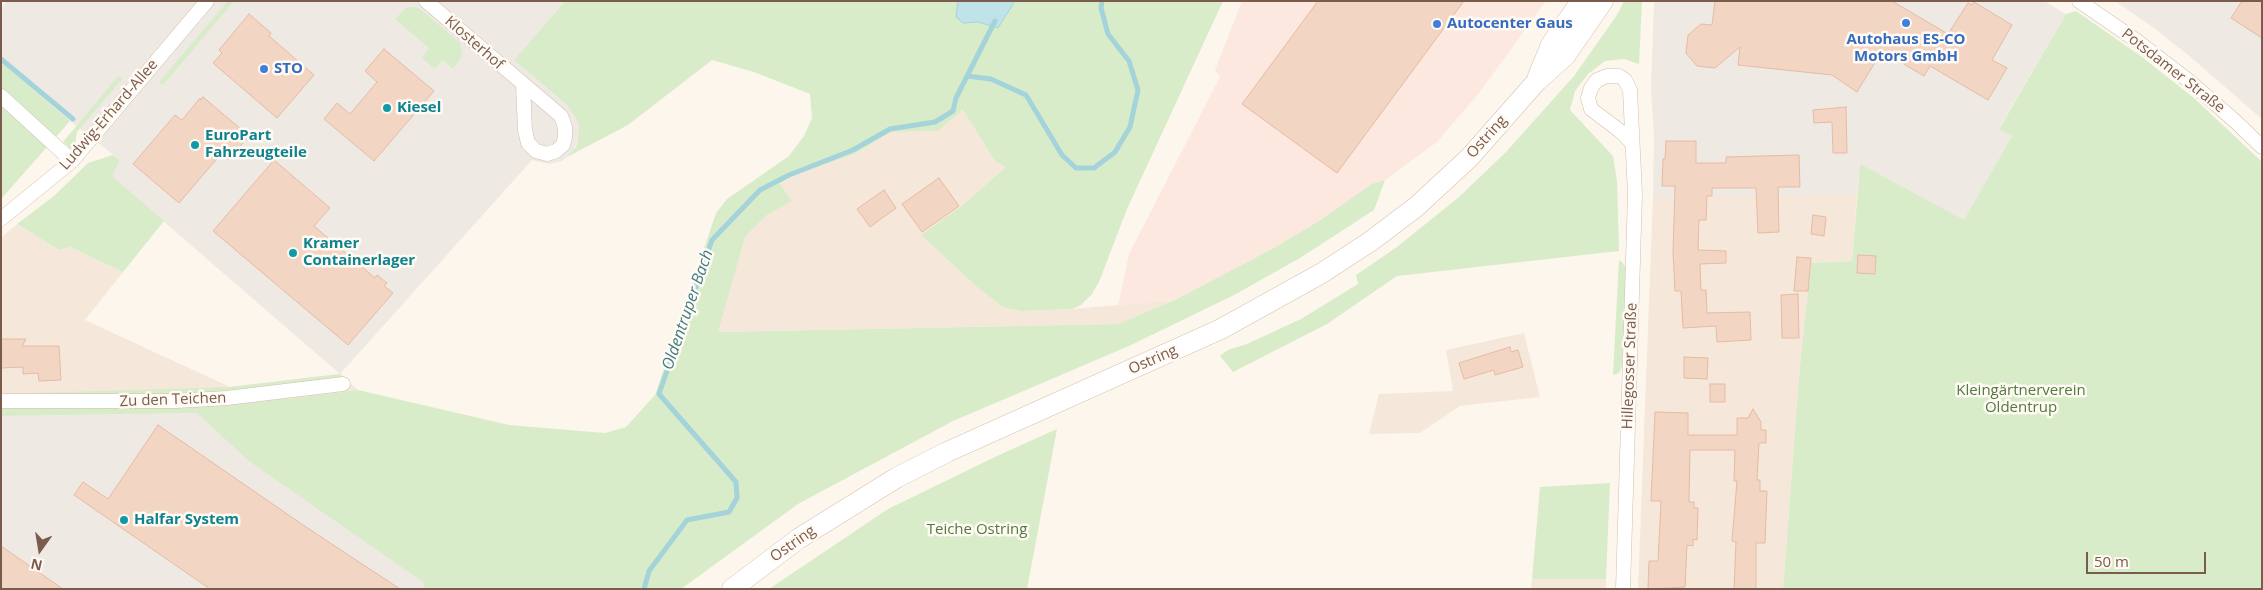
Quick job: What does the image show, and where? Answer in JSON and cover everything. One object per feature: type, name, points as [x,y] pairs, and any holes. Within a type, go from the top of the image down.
[{"type":"main road","name":"Ostring","points":[[1537,81],[1551,45],[1581,1]]},
{"type":"main road","name":"Ostring","points":[[732,589],[798,539],[846,507],[896,478],[947,452],[1221,329],[1322,273],[1378,235],[1444,182],[1469,158],[1537,81],[1565,56],[1604,1]]},
{"type":"street","name":"Ludwig-Erhard-Allee","points":[[1,219],[72,160],[207,1]]},
{"type":"street","name":"Klosterhof","points":[[426,1],[561,116],[565,126],[565,136],[563,144],[556,151],[547,154],[536,151],[528,143],[525,130],[523,84]]},
{"type":"street","name":"Potsdamer Straße","points":[[2079,1],[2137,40],[2182,75],[2236,121],[2262,147]]},
{"type":"street","name":"Hillegosser Straße","points":[[1623,589],[1635,244],[1635,194],[1630,90],[1625,80],[1619,76],[1607,76],[1598,80],[1591,88],[1588,98],[1591,109],[1620,131],[1632,143]]},
{"type":"street","points":[[1,96],[72,160]]},
{"type":"street","name":"Zu den Teichen","points":[[1,402],[176,401],[236,398],[343,384]]},
{"type":"shaded area","points":[[7,1],[565,1],[514,60],[567,105],[579,126],[578,140],[572,153],[562,161],[549,164],[532,160],[340,374],[111,176],[120,160],[70,121],[1,62],[1,8]]},
{"type":"shaded area","points":[[1242,1],[1546,1],[1479,93],[1437,142],[1385,180],[1372,185],[1275,248],[1175,300],[1118,306],[1129,254],[1220,77],[1215,70]]},
{"type":"shaded area","points":[[1654,1],[2044,1],[2066,14],[1999,128],[2012,136],[1964,221],[1860,165],[1857,194],[1653,197],[1654,136],[1651,89]]},
{"type":"shaded area","points":[[2115,1],[2262,1],[2262,119],[2188,55]]},
{"type":"shaded area","points":[[963,110],[995,161],[1007,167],[963,205],[921,235],[978,288],[1004,308],[1021,311],[1072,309],[1175,300],[1118,324],[717,332],[745,237],[767,215],[791,201],[779,185],[790,177],[855,154],[891,132],[938,131]]},
{"type":"shaded area","points":[[1857,194],[1852,261],[1811,263],[1800,365],[1783,589],[1638,589],[1653,197]]},
{"type":"shaded area","points":[[17,224],[59,250],[70,247],[123,272],[85,320],[230,387],[340,374],[358,390],[197,413],[1,416],[1,238]]},
{"type":"shaded area","points":[[1524,333],[1540,397],[1460,406],[1420,433],[1369,434],[1379,394],[1453,391],[1446,350]]},
{"type":"shaded area","points":[[197,413],[423,582],[425,589],[1,589],[1,416]]},
{"type":"shaded area","points":[[1532,579],[1606,579],[1606,589],[1531,589]]},
{"type":"green space","points":[[228,1],[234,1],[163,85],[159,82]]},
{"type":"green space","points":[[565,1],[958,1],[957,4],[963,23],[978,22],[998,28],[1015,1],[1223,1],[1127,209],[1099,282],[1092,294],[1081,305],[1072,309],[1021,311],[1004,308],[978,288],[921,235],[963,205],[1006,167],[995,161],[963,110],[938,131],[891,132],[855,154],[790,177],[780,184],[792,201],[767,215],[745,237],[718,332],[1118,324],[1175,300],[1274,248],[1322,219],[1372,184],[1385,180],[1374,210],[1300,258],[1234,295],[1129,346],[953,421],[798,504],[681,589],[425,589],[423,582],[249,461],[197,413],[1,416],[1,407],[275,396],[287,399],[358,390],[509,425],[605,433],[626,427],[655,395],[716,213],[727,199],[789,156],[804,136],[812,118],[810,94],[754,72],[712,60],[628,125],[567,157],[576,147],[578,140],[579,126],[577,120],[567,105],[514,60]]},
{"type":"green space","points":[[1624,1],[1642,1],[1639,64],[1624,59],[1605,61],[1588,74],[1575,91],[1570,110],[1613,156],[1617,181],[1619,251],[1397,276],[1327,324],[1233,372],[1220,356],[1228,350],[1247,344],[1301,319],[1358,284],[1356,275],[1397,247],[1459,197],[1506,152],[1574,76],[1617,15]]},
{"type":"green space","points":[[406,8],[419,8],[460,43],[462,56],[453,69],[443,60],[435,69],[422,58],[429,48],[395,19]]},
{"type":"green space","name":"Kleingärtnerverein Oldentrup","points":[[2076,11],[2142,57],[2195,99],[2262,162],[2262,589],[1783,589],[1800,365],[1811,263],[1852,261],[1860,164],[1964,220],[2012,136],[1999,129],[2066,14]]},
{"type":"green space","points":[[1,62],[70,121],[1,199]]},
{"type":"green space","points":[[118,76],[122,79],[77,132],[75,145],[71,149],[63,142]]},
{"type":"green space","points":[[113,155],[120,160],[112,176],[164,221],[123,272],[70,247],[59,250],[17,224],[54,196],[88,163]]},
{"type":"green space","points":[[1619,260],[1627,271],[1622,366],[1619,373],[1613,375]]},
{"type":"green space","points":[[340,374],[344,378],[192,395],[47,397],[32,393],[230,387]]},
{"type":"green space","name":"Teiche Ostring","points":[[1057,429],[1027,589],[769,589],[888,509]]},
{"type":"green space","points":[[1610,483],[1606,579],[1532,579],[1540,487]]},
{"type":"water","points":[[958,1],[1015,1],[998,28],[978,22],[963,23],[956,17]]},
{"type":"building","points":[[1318,1],[1464,1],[1337,173],[1242,104]]},
{"type":"building","points":[[1715,1],[1892,1],[1948,34],[1968,3],[1972,5],[1974,2],[2012,25],[1992,60],[2007,68],[1988,100],[1930,66],[1924,76],[1882,51],[1857,92],[1832,75],[1738,65],[1740,47],[1715,68],[1697,66],[1686,53],[1688,35],[1701,24],[1712,25]]},
{"type":"building","points":[[2242,1],[2262,1],[2262,38],[2231,18]]},
{"type":"building","name":"STO","points":[[249,14],[271,33],[269,36],[314,75],[277,118],[213,63],[222,53],[219,50]]},
{"type":"building","name":"Kiesel","points":[[384,49],[434,91],[374,161],[324,119],[337,103],[350,114],[377,82],[365,71]]},
{"type":"building","name":"EuroPart Fahrzeugteile","points":[[203,97],[249,136],[228,160],[221,154],[179,203],[133,164],[175,115],[182,120],[200,98],[201,100]]},
{"type":"building","points":[[1846,107],[1847,153],[1833,153],[1832,122],[1814,123],[1813,110]]},
{"type":"building","points":[[1666,141],[1696,141],[1696,163],[1726,163],[1726,157],[1799,155],[1800,187],[1778,187],[1779,232],[1758,233],[1756,188],[1712,188],[1712,196],[1707,196],[1706,220],[1699,220],[1698,250],[1726,251],[1726,263],[1700,264],[1701,290],[1706,290],[1707,313],[1750,312],[1751,340],[1717,342],[1716,326],[1683,328],[1681,291],[1675,291],[1673,252],[1675,186],[1662,186]]},
{"type":"building","name":"Kramer Containerlager","points":[[274,160],[330,208],[314,226],[375,278],[377,275],[387,283],[384,286],[393,293],[348,345],[213,231]]},
{"type":"building","points":[[939,178],[959,206],[922,232],[902,204]]},
{"type":"building","points":[[884,190],[896,208],[870,227],[857,209]]},
{"type":"building","points":[[1813,215],[1826,217],[1824,236],[1811,234]]},
{"type":"building","points":[[1858,255],[1876,256],[1875,274],[1857,273]]},
{"type":"building","points":[[1797,257],[1811,258],[1808,291],[1794,291]]},
{"type":"building","points":[[1798,294],[1799,338],[1782,338],[1781,295]]},
{"type":"building","points":[[1,339],[26,339],[22,346],[59,346],[61,380],[39,381],[38,373],[23,374],[23,367],[1,368]]},
{"type":"building","points":[[1510,347],[1511,352],[1518,350],[1523,367],[1495,375],[1494,370],[1464,379],[1459,363]]},
{"type":"building","points":[[1684,357],[1708,358],[1707,379],[1684,378]]},
{"type":"building","points":[[1710,384],[1725,384],[1725,402],[1710,402]]},
{"type":"building","points":[[1753,409],[1761,422],[1761,430],[1766,430],[1766,443],[1759,443],[1757,480],[1760,480],[1760,491],[1767,491],[1765,543],[1756,543],[1756,589],[1734,589],[1736,542],[1732,541],[1737,481],[1734,481],[1735,450],[1690,450],[1689,502],[1694,502],[1694,508],[1698,508],[1697,540],[1693,539],[1693,546],[1687,545],[1685,587],[1648,589],[1649,561],[1658,561],[1661,501],[1651,501],[1655,412],[1688,413],[1688,435],[1737,435],[1737,418],[1748,418]]},
{"type":"building","points":[[158,425],[400,589],[210,589],[74,495],[83,482],[108,499]]},
{"type":"building","points":[[1,546],[63,589],[1,589]]},
{"type":"waterway","name":"Oldentruper Bach","points":[[967,76],[991,79],[1026,95],[1062,155],[1076,168],[1094,168],[1115,152],[1130,127],[1138,90],[1129,61],[1108,34],[1101,8],[1102,1]]},
{"type":"waterway","name":"Oldentruper Bach","points":[[644,589],[649,571],[687,520],[729,512],[737,498],[736,482],[659,394],[712,240],[760,190],[789,175],[853,150],[890,129],[935,122],[953,111],[956,98],[995,21]]},
{"type":"waterway","points":[[1,59],[73,119]]},
{"type":"place","name":"Autohaus ES-CO Motors GmbH","points":[[1906,23]]},
{"type":"place","name":"Autocenter Gaus","points":[[1437,24]]},
{"type":"place","name":"STO","points":[[264,69]]},
{"type":"place","name":"Kiesel","points":[[387,108]]},
{"type":"place","name":"EuroPart Fahrzeugteile","points":[[195,145]]},
{"type":"place","name":"Kramer Containerlager","points":[[293,253]]},
{"type":"place","name":"Halfar System","points":[[124,520]]}]
